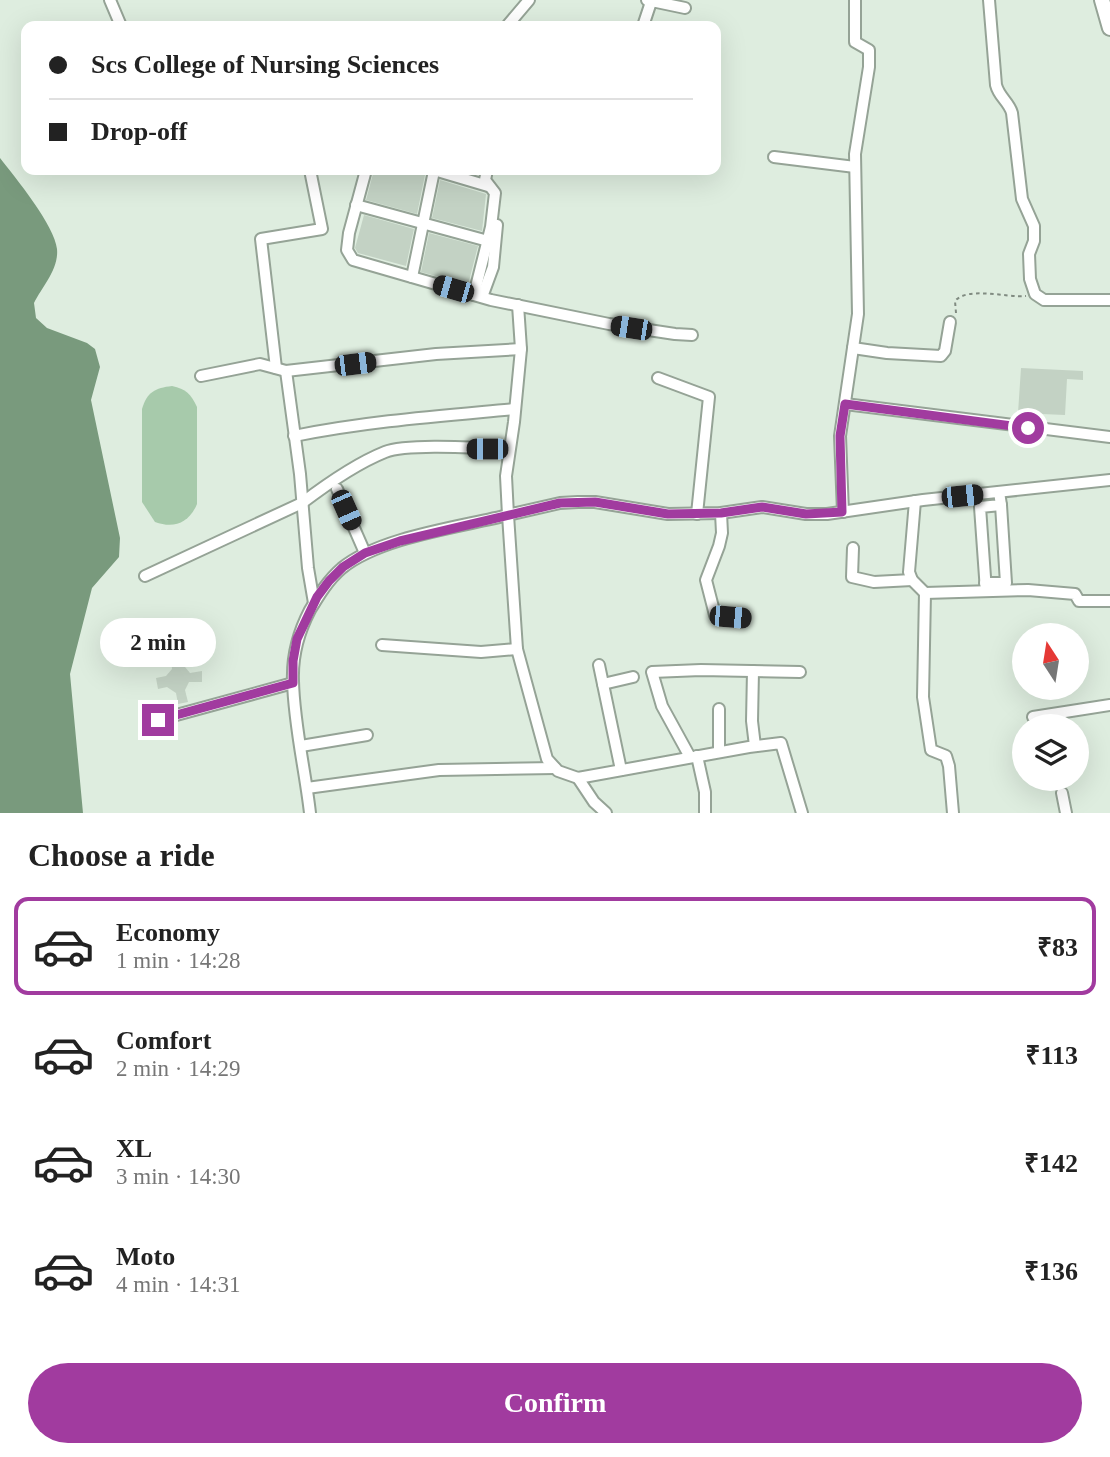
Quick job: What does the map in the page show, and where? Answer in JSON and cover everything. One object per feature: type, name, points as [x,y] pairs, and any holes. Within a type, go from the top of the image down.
[{"type":"street","points":[[110,0],[119,21]]},
{"type":"street","points":[[511,21],[529,0]]},
{"type":"street","points":[[842,512],[840,436],[858,314],[855,167],[869,67],[869,50],[855,42],[855,0]]},
{"type":"street","points":[[989,0],[996,85],[998,94],[1007,102],[1012,113],[1022,199],[1034,226],[1034,241],[1029,254],[1030,279],[1035,294],[1044,300],[1058,302],[1110,300]]},
{"type":"street","points":[[1102,0],[1110,28]]},
{"type":"street","points":[[644,21],[649,1],[685,8]]},
{"type":"street","points":[[774,157],[855,167]]},
{"type":"street","points":[[311,175],[322,229],[261,239],[294,436],[314,603]]},
{"type":"street","points":[[365,175],[347,250],[353,260],[518,305],[609,324],[692,335]]},
{"type":"street","points":[[412,277],[432,175]]},
{"type":"street","points":[[450,175],[488,186]]},
{"type":"street","points":[[478,296],[495,193],[485,180],[487,175]]},
{"type":"street","points":[[478,296],[493,267],[498,201],[490,175]]},
{"type":"street","points":[[356,205],[488,241]]},
{"type":"street","points":[[518,305],[520,349],[506,476],[508,515],[517,649],[547,759],[558,772],[578,779],[781,743],[802,813]]},
{"type":"street","points":[[853,348],[941,356],[945,351],[950,322]]},
{"type":"street","points":[[201,376],[260,364],[281,369],[520,349]]},
{"type":"street","points":[[658,378],[709,397],[697,514]]},
{"type":"street","points":[[845,404],[1110,437]]},
{"type":"street","points":[[294,436],[408,417],[515,409]]},
{"type":"street","points":[[145,576],[302,503],[387,451],[421,448],[509,449]]},
{"type":"street","points":[[310,813],[295,713],[293,661],[297,639],[314,603],[329,581],[343,567],[365,553],[400,541],[560,503],[595,502],[668,514],[721,513],[762,507],[806,514],[1110,480]]},
{"type":"street","points":[[337,489],[365,553]]},
{"type":"street","points":[[925,593],[1006,583],[999,492]]},
{"type":"street","points":[[915,501],[909,572],[912,580],[925,593],[923,696],[932,750],[946,756],[949,766],[953,813]]},
{"type":"street","points":[[985,587],[980,507],[1001,505]]},
{"type":"street","points":[[721,513],[722,533],[706,580],[708,592],[715,615],[745,618]]},
{"type":"street","points":[[853,548],[852,577],[874,582],[912,580]]},
{"type":"street","points":[[985,587],[1075,594],[1079,601],[1110,601]]},
{"type":"street","points":[[382,645],[481,652],[517,649]]},
{"type":"street","points":[[599,665],[621,771]]},
{"type":"street","points":[[753,671],[752,721],[755,746]]},
{"type":"street","points":[[705,813],[705,792],[693,757],[662,706],[652,672],[800,672]]},
{"type":"street","points":[[603,684],[633,677]]},
{"type":"street","points":[[158,720],[293,683]]},
{"type":"street","points":[[1052,714],[1110,705]]},
{"type":"street","points":[[719,709],[719,752]]},
{"type":"street","points":[[301,746],[366,734]]},
{"type":"street","points":[[307,788],[439,770],[555,768]]},
{"type":"street","points":[[578,779],[594,802],[606,813]]},
{"type":"street","points":[[1062,793],[1066,813]]},
{"type":"path","points":[[950,322],[956,316],[955,301],[963,295],[989,293],[1010,297],[1035,294]]},
{"type":"shaded area","points":[[0,158],[42,215],[55,239],[57,256],[53,271],[34,303],[36,318],[47,328],[87,343],[95,349],[100,367],[91,400],[120,538],[119,557],[92,588],[70,674],[83,813],[0,813]]},
{"type":"shaded area","points":[[172,386],[188,393],[197,407],[197,504],[185,520],[168,525],[155,522],[142,502],[142,409],[153,392]]},
{"type":"building","points":[[373,175],[425,175],[417,214],[366,200]]},
{"type":"building","points":[[440,180],[486,194],[482,231],[432,218]]},
{"type":"building","points":[[364,215],[414,229],[406,266],[358,253],[355,248]]},
{"type":"building","points":[[429,233],[478,246],[468,285],[421,272]]},
{"type":"building","points":[[1021,368],[1083,371],[1083,380],[1067,379],[1065,415],[1018,413]]},
{"type":"building","points":[[181,656],[190,673],[202,671],[202,682],[189,682],[185,690],[188,702],[178,704],[176,693],[167,687],[158,689],[156,678],[166,676],[172,669],[171,658]]},
{"type":"route","points":[[158,720],[293,683],[297,639],[317,597],[329,581],[343,567],[365,553],[400,541],[560,503],[595,502],[668,514],[721,513],[762,507],[806,514],[842,512],[840,436],[845,404],[1028,428]]}]
